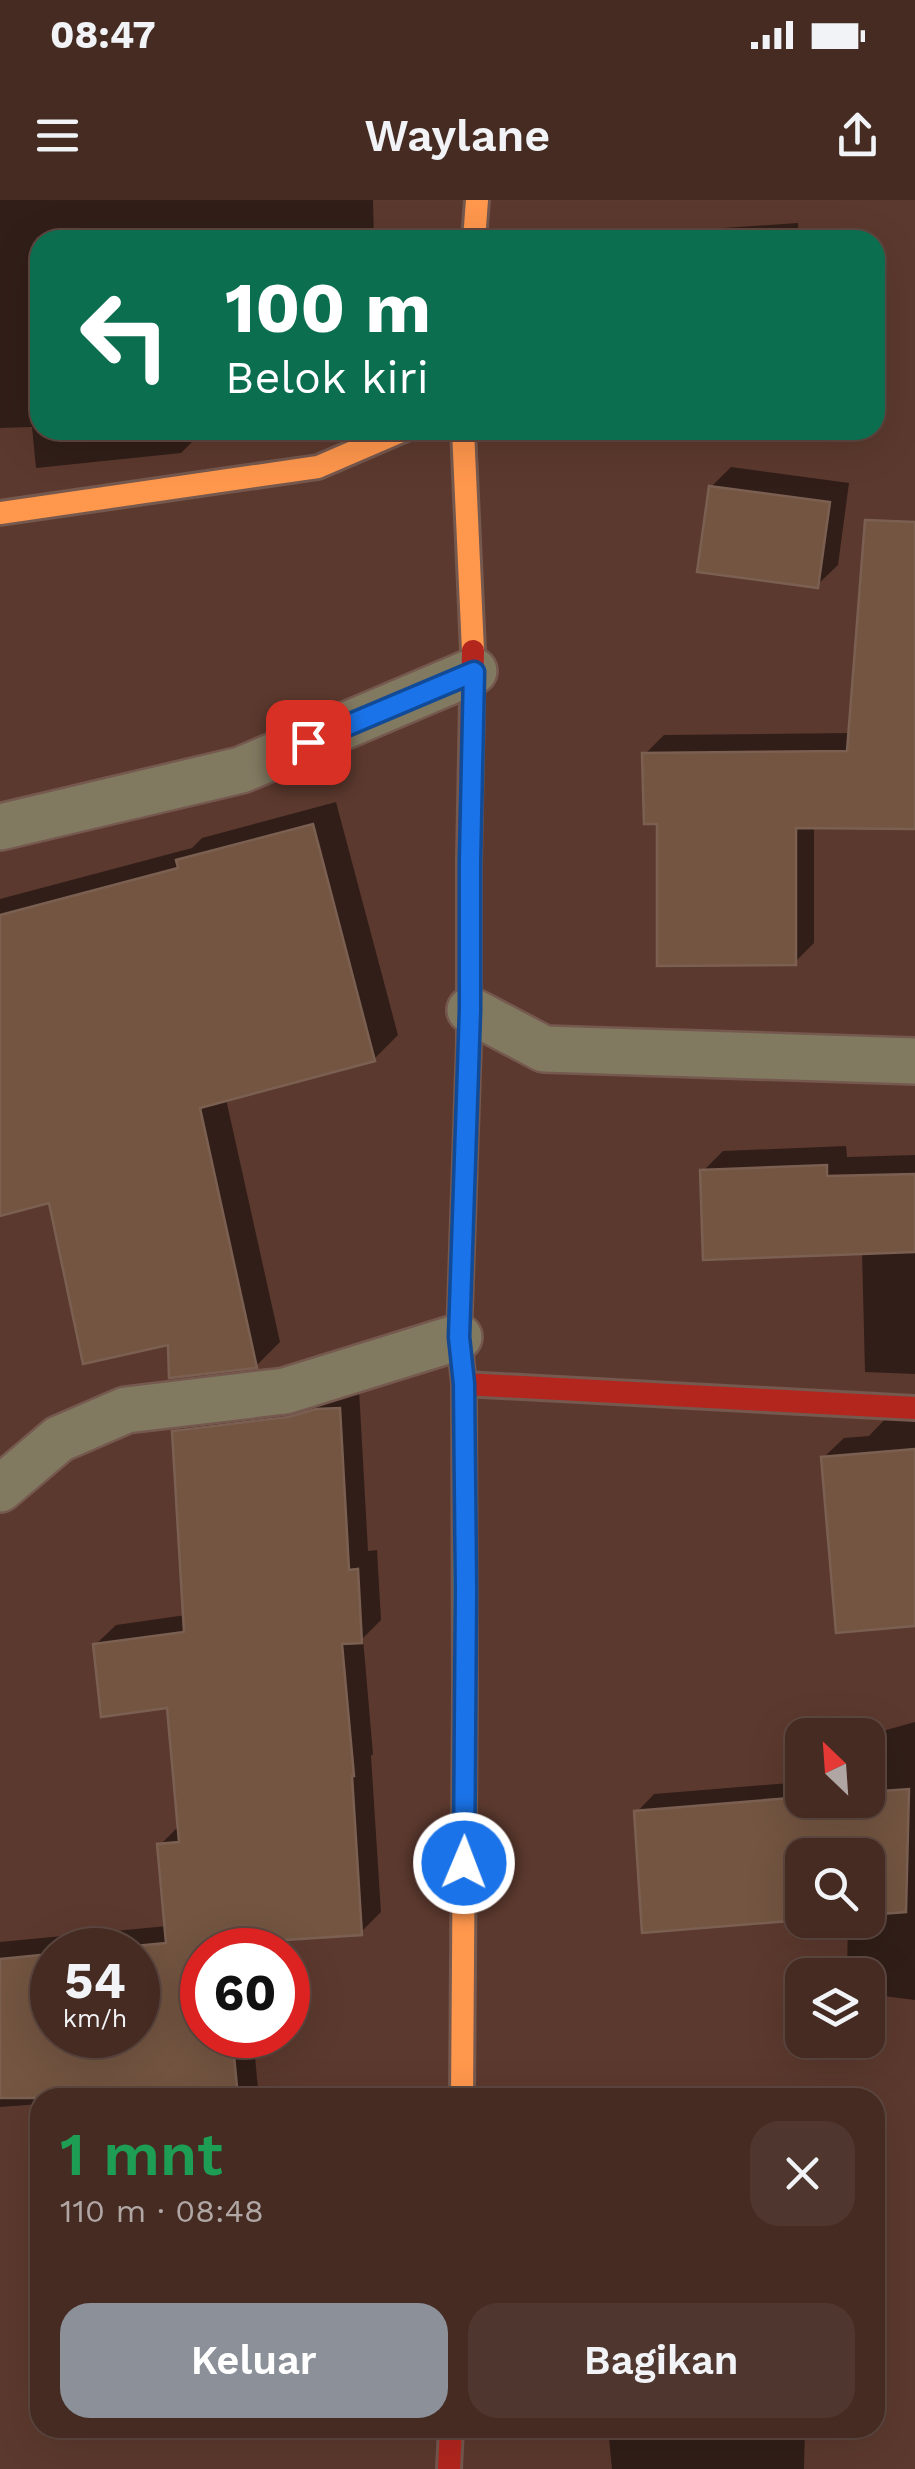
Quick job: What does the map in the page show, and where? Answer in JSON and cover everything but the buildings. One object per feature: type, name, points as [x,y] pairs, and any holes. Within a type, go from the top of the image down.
[{"type":"main road","points":[[475,230],[477,200]]},
{"type":"main road","points":[[0,513],[318,467],[381,440]]},
{"type":"main road","points":[[462,2088],[466,1590],[464,1384],[459,1337],[470,1010],[474,672],[463,440]]},
{"type":"main road","points":[[464,1384],[915,1408]]},
{"type":"main road","points":[[449,2469],[451,2438]]},
{"type":"lane","points":[[0,828],[241,770],[474,672]]},
{"type":"lane","points":[[470,1010],[544,1049],[915,1061]]},
{"type":"lane","points":[[0,1489],[59,1438],[126,1410],[285,1391],[459,1337]]},
{"type":"traffic: fast","points":[[465,1688],[464,1384],[459,1337],[469,1042]]},
{"type":"traffic: slow","points":[[475,230],[477,200]]},
{"type":"traffic: slow","points":[[0,513],[318,467],[381,440]]},
{"type":"traffic: slow","points":[[463,440],[473,651]]},
{"type":"traffic: slow","points":[[462,2088],[465,1688]]},
{"type":"traffic: jam","points":[[469,1042],[473,651]]},
{"type":"traffic: jam","points":[[464,1384],[915,1408]]},
{"type":"traffic: jam","points":[[449,2469],[451,2438]]},
{"type":"route","points":[[308,742],[474,672],[470,1010],[459,1337],[464,1384],[466,1590],[464,1863]]}]
